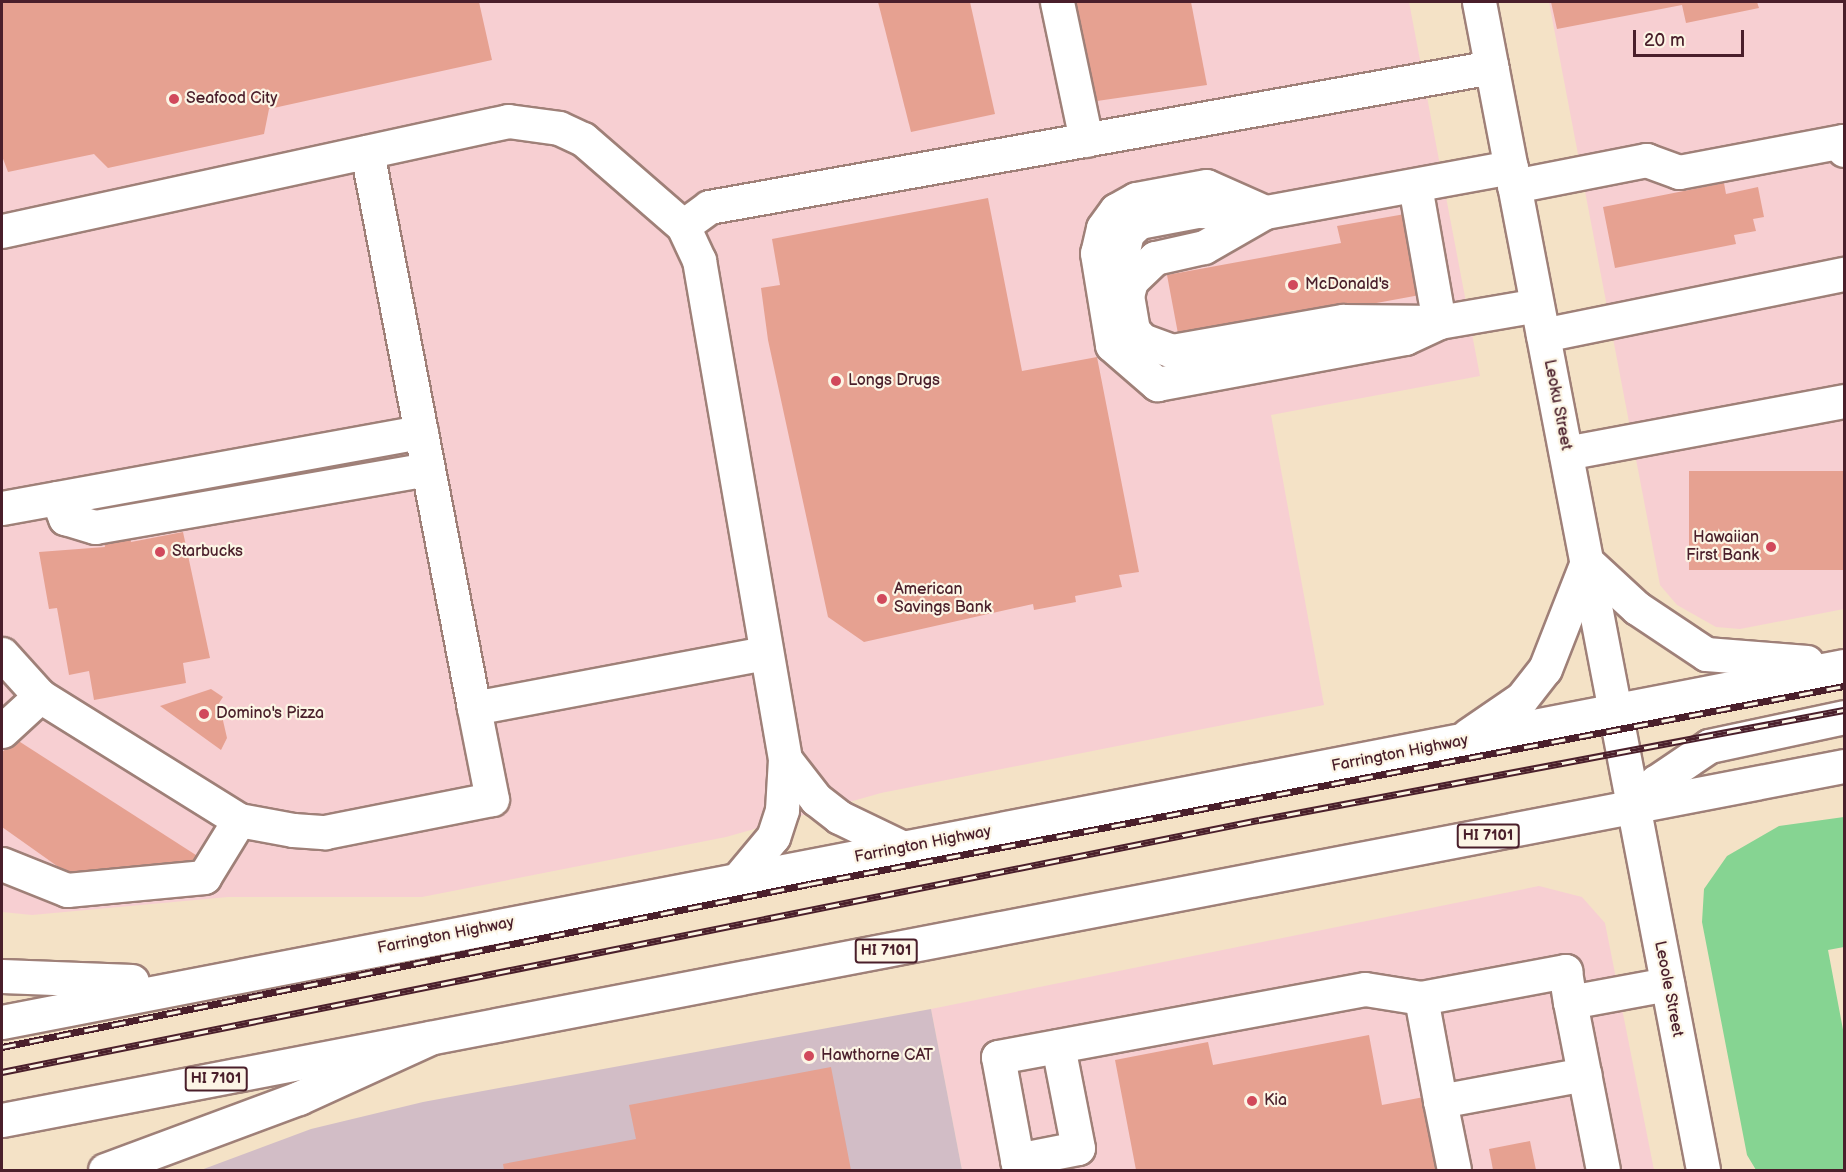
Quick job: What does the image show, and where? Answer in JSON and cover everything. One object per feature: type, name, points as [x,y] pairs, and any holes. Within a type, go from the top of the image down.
[{"type":"main road","points":[[1057,2],[1086,140]]},
{"type":"main road","name":"Leoku Street","points":[[1479,2],[1633,808]]},
{"type":"main road","points":[[683,226],[709,207],[1492,67]]},
{"type":"main road","points":[[2,231],[508,121],[560,128],[583,139],[683,226],[699,260],[785,759],[782,810],[773,837],[737,880]]},
{"type":"main road","points":[[1844,146],[1679,172],[1646,160],[1415,186],[1265,212],[1204,247],[1155,258],[1131,281],[1127,296],[1133,330],[1154,348],[1172,351],[1343,321],[1540,320],[1845,274]]},
{"type":"main road","points":[[2,654],[40,696],[239,820],[325,832],[492,799],[367,152]]},
{"type":"main road","points":[[1265,212],[1206,186],[1136,199],[1116,210],[1102,228],[1097,253],[1112,345],[1157,384],[1405,338],[1438,322]]},
{"type":"main road","points":[[1415,186],[1438,322]]},
{"type":"main road","points":[[1566,453],[1845,400]]},
{"type":"main road","points":[[2,508],[421,432]]},
{"type":"main road","points":[[57,498],[66,518],[95,527],[428,469]]},
{"type":"main road","points":[[1455,744],[1522,698],[1545,669],[1587,562],[1637,608],[1706,654],[1845,666]]},
{"type":"main road","points":[[474,708],[766,653]]},
{"type":"main road","name":"Farrington Highway","points":[[2,1022],[1455,744],[1615,710],[1845,666]]},
{"type":"main road","points":[[2,731],[40,696]]},
{"type":"main road","points":[[1633,808],[1656,782],[1708,746],[1845,717]]},
{"type":"main road","points":[[785,759],[816,799],[839,817],[903,848]]},
{"type":"main road","name":"HI 7101","points":[[2,1120],[1845,766]]},
{"type":"main road","name":"Leoole Street","points":[[1633,808],[1702,1170]]},
{"type":"main road","points":[[2,864],[67,890],[204,877],[239,820]]},
{"type":"main road","points":[[2,844],[40,881]]},
{"type":"main road","points":[[1058,1046],[1078,1148],[1018,1165],[998,1057],[1365,989],[1421,998],[1565,971],[1603,1170]]},
{"type":"main road","points":[[2,976],[74,982],[229,978]]},
{"type":"main road","points":[[1570,1002],[1667,984]]},
{"type":"main road","points":[[1421,998],[1454,1170]]},
{"type":"main road","points":[[105,1170],[299,1098],[430,1038]]},
{"type":"main road","points":[[1440,1101],[1584,1074]]},
{"type":"shaded area","points":[[2,2],[1409,2],[1480,376],[1271,415],[1324,705],[881,793],[726,837],[422,897],[228,897],[32,915],[2,912]]},
{"type":"shaded area","points":[[1549,2],[1844,2],[1844,609],[1740,629],[1716,627],[1677,605],[1660,585]]},
{"type":"shaded area","points":[[1539,886],[1582,897],[1605,923],[1654,1170],[962,1170],[931,1009]]},
{"type":"shaded area","name":"Hawthorne CAT","points":[[931,1009],[962,1170],[201,1170],[311,1129],[423,1102]]},
{"type":"green space","points":[[1844,817],[1844,947],[1828,950],[1844,1035],[1844,1170],[1756,1170],[1747,1155],[1702,922],[1704,889],[1727,856],[1779,826]]},
{"type":"building","points":[[2,2],[479,2],[492,60],[269,109],[264,134],[108,168],[94,154],[8,172],[2,156]]},
{"type":"building","points":[[878,2],[970,2],[995,114],[911,132]]},
{"type":"building","points":[[1072,2],[1191,2],[1207,85],[1097,101]]},
{"type":"building","points":[[1551,2],[1757,2],[1759,8],[1686,23],[1682,5],[1557,29]]},
{"type":"building","points":[[1724,183],[1726,194],[1758,187],[1764,217],[1753,219],[1756,231],[1734,235],[1736,244],[1615,268],[1603,207]]},
{"type":"building","points":[[988,198],[1022,371],[1097,357],[1139,572],[1119,575],[1122,587],[1075,596],[1076,602],[1034,610],[1033,604],[864,642],[828,617],[768,340],[761,288],[780,285],[772,239]]},
{"type":"building","name":"McDonald's","points":[[1405,214],[1420,295],[1179,339],[1167,275],[1341,243],[1337,226]]},
{"type":"building","name":"Hawaiian First Bank","points":[[1689,471],[1844,471],[1844,570],[1689,570]]},
{"type":"building","points":[[128,527],[131,542],[183,532],[210,658],[183,663],[186,683],[94,700],[89,671],[69,675],[57,608],[49,609],[39,552],[105,547],[102,533]]},
{"type":"building","points":[[211,689],[223,697],[219,703],[227,738],[221,750],[160,706]]},
{"type":"building","points":[[17,740],[199,857],[193,866],[74,878],[2,827],[2,752]]},
{"type":"building","name":"Kia","points":[[1369,1035],[1382,1105],[1424,1097],[1438,1170],[1136,1170],[1115,1060],[1208,1042],[1213,1065]]},
{"type":"building","points":[[831,1067],[851,1170],[504,1170],[503,1164],[636,1139],[629,1105]]},
{"type":"building","points":[[1530,1141],[1536,1170],[1493,1170],[1489,1149]]},
{"type":"railway","points":[[2,1047],[809,884],[1844,686]]},
{"type":"railway","points":[[2,1072],[1259,820],[1844,710]]},
{"type":"place","name":"Seafood City","points":[[174,99]]},
{"type":"place","name":"McDonald's","points":[[1293,285]]},
{"type":"place","name":"Longs Drugs","points":[[836,381]]},
{"type":"place","name":"Hawaiian First Bank","points":[[1771,547]]},
{"type":"place","name":"Starbucks","points":[[160,552]]},
{"type":"place","name":"American Savings Bank","points":[[882,599]]},
{"type":"place","name":"Domino's Pizza","points":[[204,714]]},
{"type":"place","name":"Hawthorne CAT","points":[[809,1056]]},
{"type":"place","name":"Kia","points":[[1252,1101]]}]
